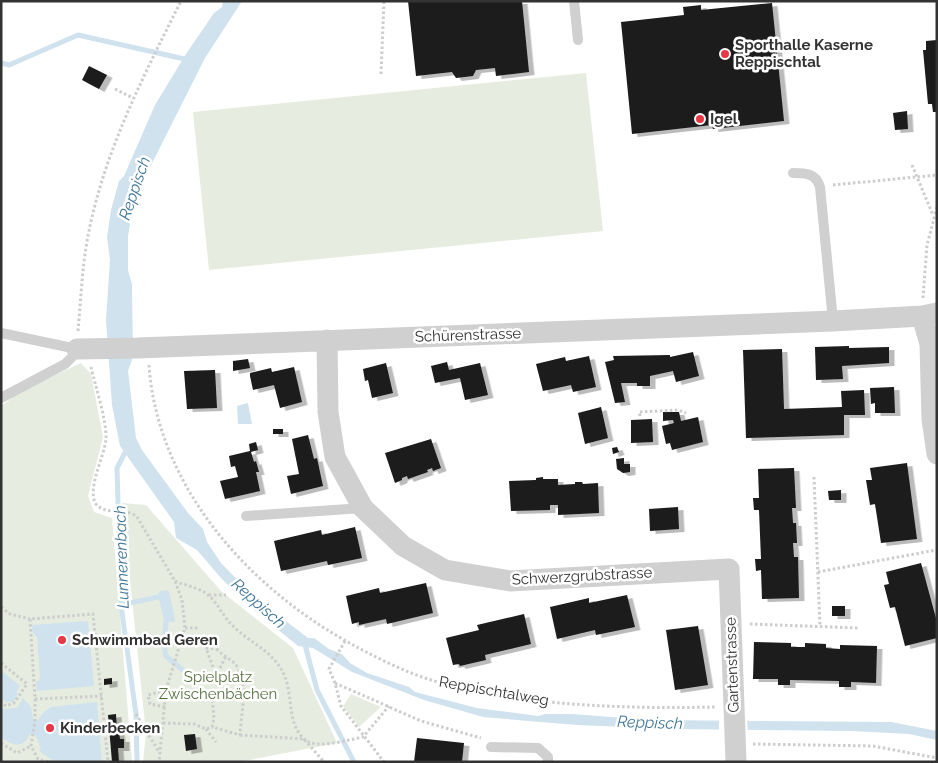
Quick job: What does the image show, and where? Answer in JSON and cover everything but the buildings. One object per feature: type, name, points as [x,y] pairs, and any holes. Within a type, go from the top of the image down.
[{"type":"street","name":"Schürenstrasse","points":[[88,349],[832,321],[929,315]]},
{"type":"street","points":[[929,315],[932,419],[937,454]]},
{"type":"street","name":"Schwerzgrubstrasse","points":[[327,340],[328,412],[335,457],[363,508],[403,546],[445,570],[510,580],[729,569]]},
{"type":"street","name":"Gartenstrasse","points":[[729,569],[730,623],[727,708],[743,742],[736,762]]},
{"type":"lane","points":[[574,1],[578,40]]},
{"type":"lane","points":[[793,173],[810,174],[819,181],[832,321]]},
{"type":"lane","name":"Schürenstrasse","points":[[1,333],[88,349]]},
{"type":"lane","points":[[1,398],[65,364],[88,349]]},
{"type":"lane","points":[[246,516],[363,508]]},
{"type":"lane","points":[[491,747],[538,748],[548,757],[548,762]]},
{"type":"path","points":[[159,762],[166,690],[185,628],[182,600],[175,581],[137,517],[126,511],[101,509],[94,499],[95,482],[106,434],[88,349],[84,262],[88,236],[110,156],[133,98],[181,1]]},
{"type":"path","points":[[381,74],[384,1]]},
{"type":"path","points":[[115,89],[133,98]]},
{"type":"path","points":[[912,165],[934,216]]},
{"type":"path","points":[[820,187],[937,175]]},
{"type":"path","points":[[929,315],[925,260],[937,207]]},
{"type":"path","name":"Reppischtalweg","points":[[142,348],[152,396],[162,430],[177,468],[202,511],[241,560],[266,584],[295,608],[345,641],[385,662],[416,674],[449,685],[491,694],[580,704],[727,708]]},
{"type":"path","points":[[640,416],[639,412],[678,410],[686,413]]},
{"type":"path","points":[[814,476],[820,626]]},
{"type":"path","points":[[818,572],[936,550]]},
{"type":"path","points":[[175,581],[208,595],[232,625],[262,648],[278,665],[288,685],[294,720],[304,740],[324,762]]},
{"type":"path","points":[[208,595],[226,595]]},
{"type":"path","points":[[1,607],[10,614],[30,620],[94,614],[108,762]]},
{"type":"path","points":[[30,620],[35,699],[35,720],[31,746],[38,759],[48,762]]},
{"type":"path","points":[[730,623],[859,628]]},
{"type":"path","points":[[185,628],[200,628]]},
{"type":"path","points":[[211,635],[217,649],[238,669],[242,682],[240,735]]},
{"type":"path","points":[[345,641],[329,668],[341,706],[384,762]]},
{"type":"path","points":[[213,667],[206,648],[217,649]]},
{"type":"path","points":[[220,668],[226,656]]},
{"type":"path","points":[[1,663],[27,684],[14,703],[6,706],[1,702]]},
{"type":"path","points":[[335,683],[421,721],[481,738],[491,747]]},
{"type":"path","points":[[165,707],[150,704],[148,695],[166,690]]},
{"type":"path","points":[[35,699],[102,696]]},
{"type":"path","points":[[212,696],[214,718],[212,727]]},
{"type":"path","points":[[206,729],[212,727],[240,735],[304,740],[317,745],[363,737],[389,706]]},
{"type":"path","points":[[136,714],[159,752]]},
{"type":"path","points":[[163,723],[194,724],[206,729],[216,742]]},
{"type":"path","points":[[743,742],[873,746],[937,758]]},
{"type":"path","points":[[1,743],[17,753],[31,746]]},
{"type":"green space","points":[[586,73],[603,231],[209,270],[193,112]]},
{"type":"green space","name":"Schwimmbad Geren","points":[[81,363],[91,374],[103,437],[88,496],[94,512],[112,518],[132,762],[1,762],[1,406],[23,390]]},
{"type":"green space","name":"Spielplatz Zwischenbächen","points":[[122,503],[146,505],[221,591],[293,648],[337,743],[239,762],[143,762],[146,733]]},
{"type":"green space","points":[[351,694],[381,707],[359,727],[343,706]]},
{"type":"water","name":"Reppisch","points":[[223,1],[242,1],[205,58],[134,199],[128,236],[128,270],[132,284],[133,357],[128,371],[136,438],[142,450],[188,513],[203,529],[207,542],[221,563],[252,595],[308,638],[314,638],[329,649],[342,654],[350,663],[367,673],[409,687],[415,692],[477,708],[538,716],[545,714],[572,714],[652,720],[891,722],[937,731],[937,740],[909,734],[851,731],[674,729],[577,725],[483,717],[424,700],[352,672],[313,648],[298,646],[249,606],[197,550],[176,538],[174,522],[120,446],[112,405],[106,320],[110,260],[107,237],[111,210],[119,181],[124,176],[155,105],[214,13],[222,7]]},
{"type":"water","points":[[248,403],[252,424],[238,424],[237,406]]},
{"type":"water","points":[[167,590],[175,619],[174,622],[164,621],[158,594],[160,591]]},
{"type":"water","points":[[88,621],[94,686],[37,691],[36,683],[40,678],[37,637],[33,633],[32,625]]},
{"type":"water","points":[[1,670],[20,686],[13,702],[6,702],[1,698]]},
{"type":"water","name":"Kinderbecken","points":[[23,698],[31,707],[33,720],[37,721],[51,707],[97,702],[102,762],[54,761],[39,751],[41,749],[35,734],[30,734],[21,744],[13,744],[1,737],[1,709],[17,708]]},
{"type":"pier","points":[[719,718],[747,718],[748,733],[719,733]]},
{"type":"waterway","points":[[1,63],[9,65],[78,35],[189,60]]},
{"type":"waterway","name":"Lunnerenbach","points":[[128,447],[117,468],[121,605],[136,714],[137,762]]},
{"type":"waterway","points":[[121,605],[158,597]]},
{"type":"waterway","points":[[166,622],[164,645],[166,656],[191,677]]},
{"type":"waterway","points":[[304,641],[317,690],[354,762]]},
{"type":"place","name":"Sporthalle Kaserne Reppischtal","points":[[725,54]]},
{"type":"place","name":"Igel","points":[[700,119]]},
{"type":"place","name":"Schwimmbad Geren","points":[[62,640]]},
{"type":"place","name":"Kinderbecken","points":[[50,728]]}]
